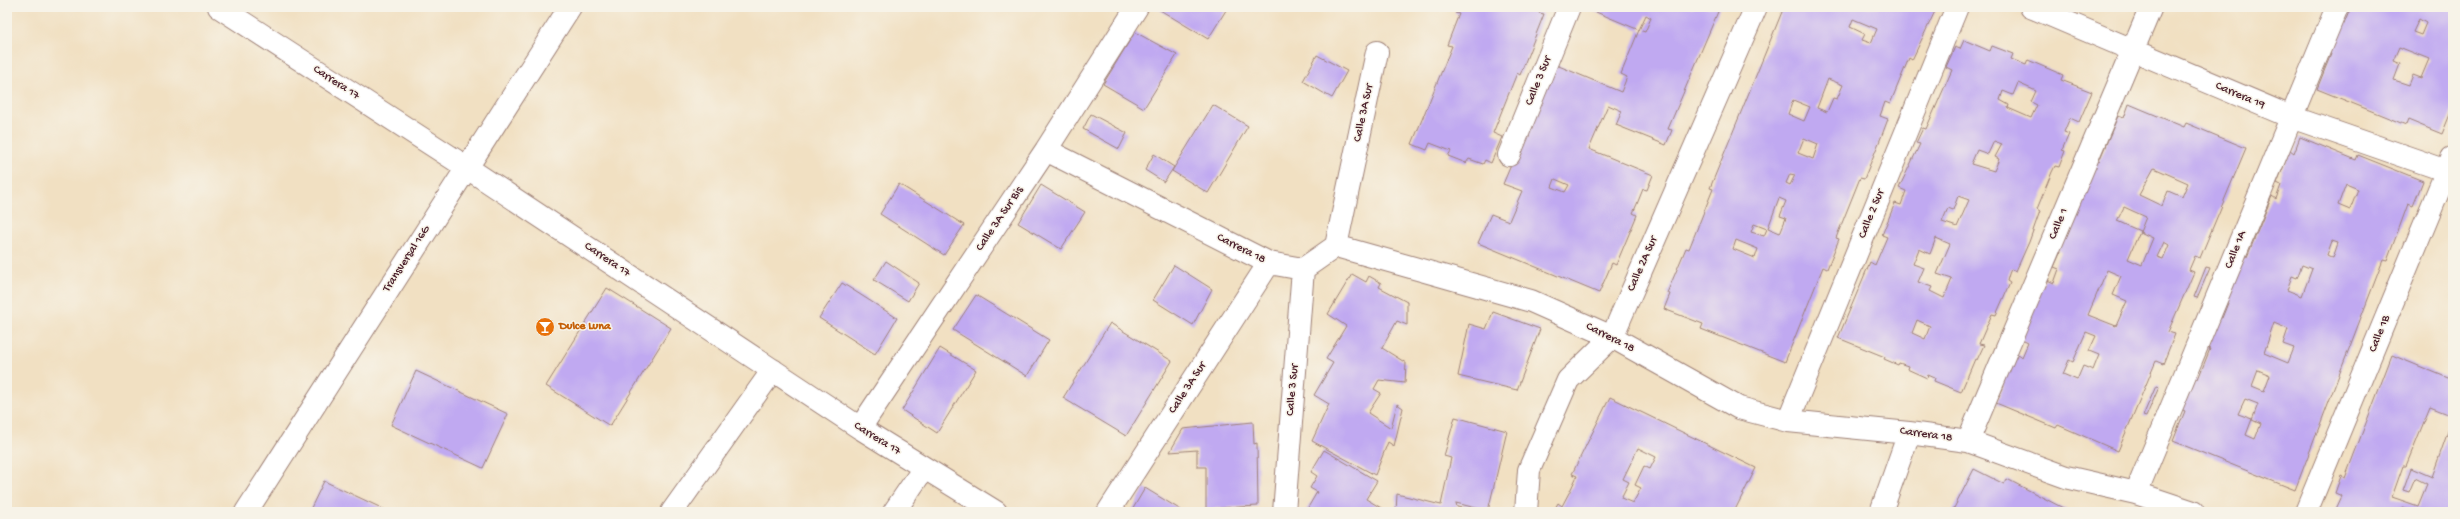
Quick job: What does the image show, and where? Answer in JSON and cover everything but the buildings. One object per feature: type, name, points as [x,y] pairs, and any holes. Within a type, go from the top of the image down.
[{"type":"street","name":"Carrera 17","points":[[219,7],[466,167],[860,428],[996,512]]},
{"type":"street","name":"Transversal 16G","points":[[246,512],[570,7]]},
{"type":"street","name":"Calle 3A Sur Bis","points":[[860,428],[1046,150],[1137,7]]},
{"type":"street","name":"Calle 3 Sur","points":[[1509,155],[1569,7]]},
{"type":"street","name":"Calle 2A Sur","points":[[1526,512],[1529,470],[1568,380],[1612,337],[1756,7]]},
{"type":"street","name":"Calle 2 Sur","points":[[1788,421],[1957,7]]},
{"type":"street","name":"Carrera 19","points":[[2031,7],[2291,117],[2451,167]]},
{"type":"street","name":"Calle 1","points":[[1968,441],[2151,7]]},
{"type":"street","name":"Calle 1A","points":[[2136,493],[2337,7]]},
{"type":"street","name":"Calle 3A Sur","points":[[1336,246],[1377,52]]},
{"type":"street","name":"Carrera 18","points":[[1046,150],[1269,264],[1303,269]]},
{"type":"street","name":"Calle 1B","points":[[2306,512],[2451,167]]},
{"type":"street","name":"Carrera 18","points":[[1336,246],[1531,300],[1612,337],[1739,408],[1788,421],[1909,433],[1968,441],[2066,477],[2136,493],[2193,512]]},
{"type":"street","points":[[1303,269],[1336,246]]},
{"type":"street","name":"Calle 3A Sur","points":[[1108,512],[1269,264]]},
{"type":"street","name":"Calle 3 Sur","points":[[1284,512],[1303,269]]},
{"type":"street","points":[[672,512],[773,370]]},
{"type":"street","points":[[1882,512],[1909,433]]},
{"type":"street","points":[[894,512],[924,468]]},
{"type":"place","name":"Dulce Luna","points":[[545,327]]}]
